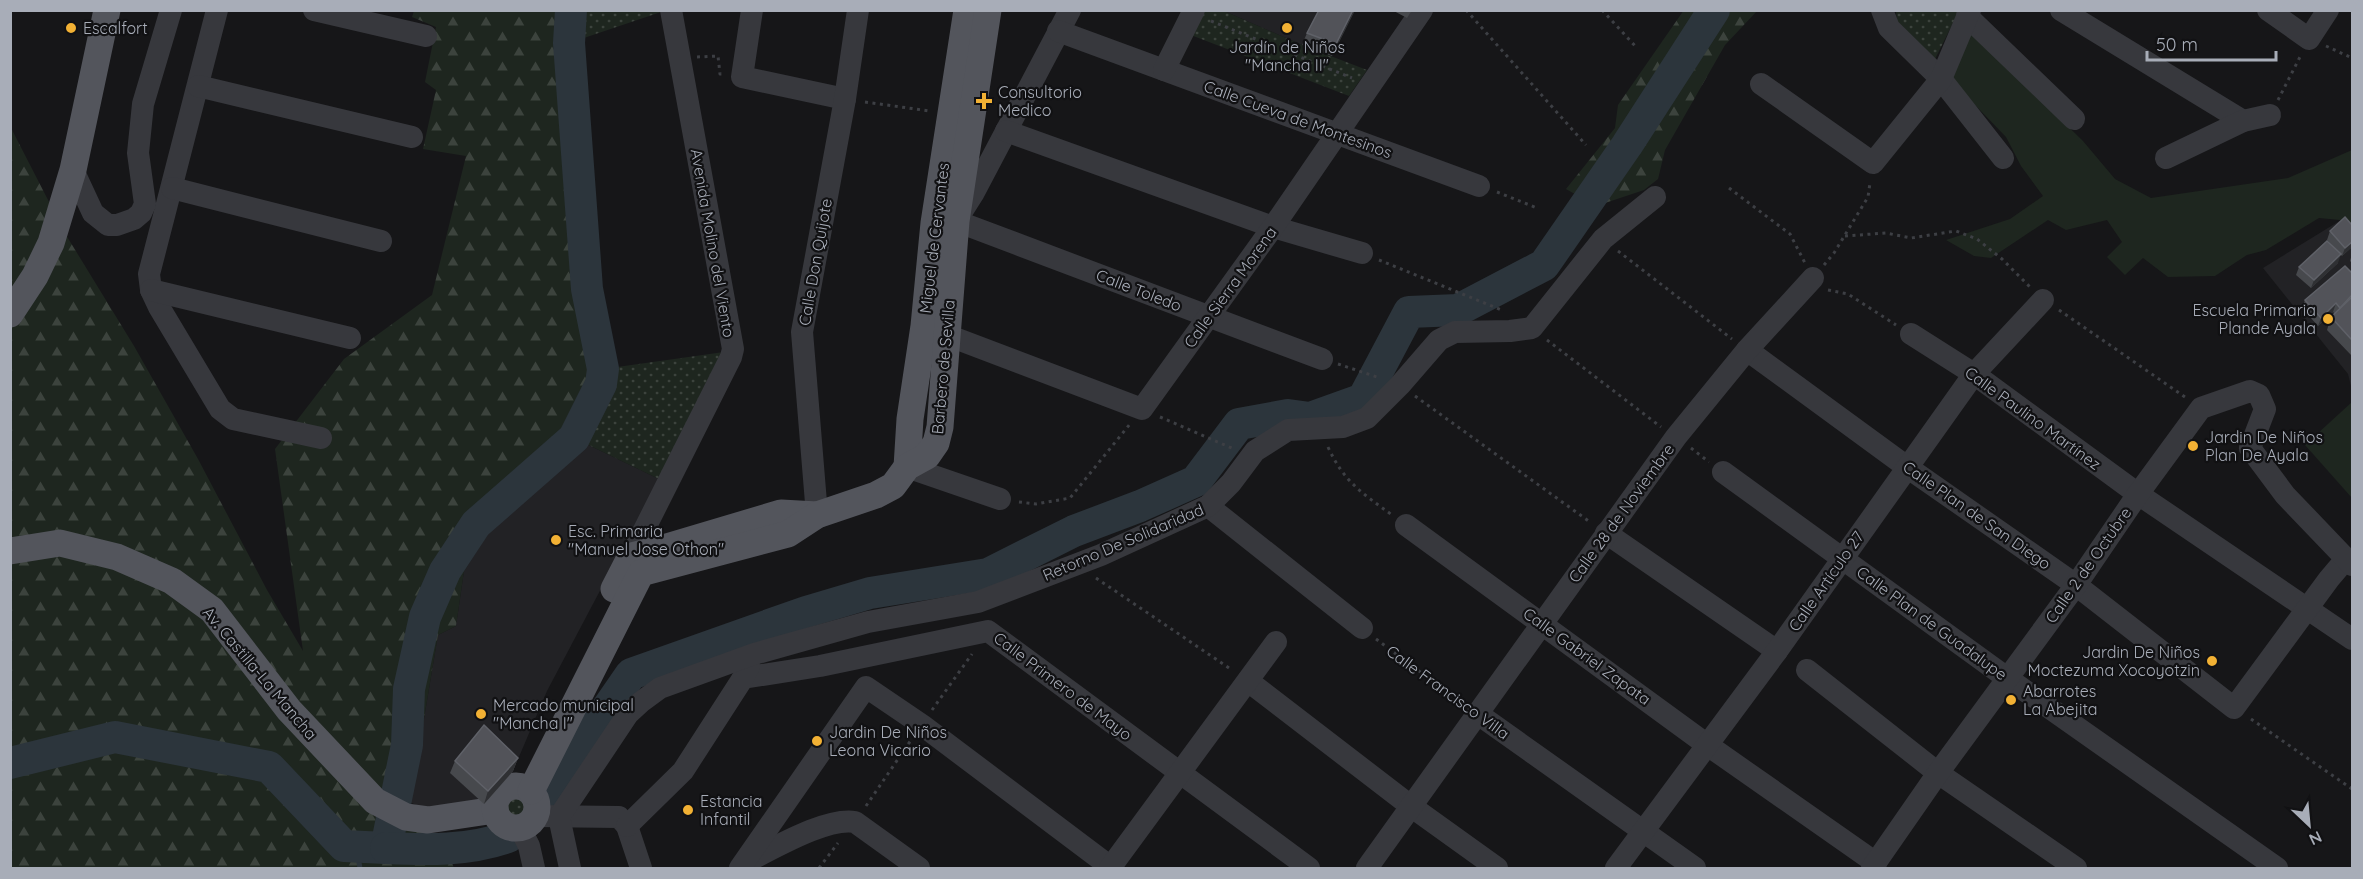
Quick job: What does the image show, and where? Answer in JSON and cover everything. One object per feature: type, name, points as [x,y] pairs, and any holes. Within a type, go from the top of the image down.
[{"type":"main road","points":[[10,314],[44,260],[51,243],[73,170],[107,10]]},
{"type":"main road","name":"Miguel de Cervantes","points":[[935,330],[934,222],[967,10]]},
{"type":"main road","name":"Barbero de Sevilla","points":[[636,564],[788,534],[817,515],[876,495],[894,486],[907,467],[927,456],[936,442],[940,427],[935,330],[956,220],[988,10]]},
{"type":"main road","name":"Av. Castilla-La Mancha","points":[[10,551],[60,543],[117,557],[172,580],[212,610],[290,710],[375,801],[406,817],[428,820],[495,810],[496,801],[507,789],[532,808]]},
{"type":"main road","name":"Avenida Molino del Viento","points":[[532,808],[553,730],[636,564]]},
{"type":"street","points":[[73,170],[93,213],[108,225],[126,223],[141,213],[145,204],[138,153],[143,104],[171,10]]},
{"type":"street","points":[[217,10],[149,274],[151,290],[220,409],[233,419],[321,438]]},
{"type":"street","points":[[314,10],[426,36]]},
{"type":"street","name":"Avenida Molino del Viento","points":[[636,564],[733,349],[671,10]]},
{"type":"street","points":[[752,10],[742,77],[845,99]]},
{"type":"street","name":"Calle Don Quijote","points":[[817,515],[802,332],[845,99],[858,10]]},
{"type":"street","points":[[956,220],[973,194],[1070,10]]},
{"type":"street","name":"Calle Sierra Morena","points":[[1142,409],[1273,227],[1422,10]]},
{"type":"street","points":[[1882,10],[1889,28],[1941,79],[2003,158]]},
{"type":"street","points":[[2061,10],[2243,121]]},
{"type":"street","points":[[2268,10],[2309,39],[2328,10]]},
{"type":"street","points":[[1164,70],[1193,12]]},
{"type":"street","points":[[1761,84],[1873,163],[1941,79],[1968,13],[2074,119]]},
{"type":"street","name":"Calle Cueva de Montesinos","points":[[1058,31],[1479,186]]},
{"type":"street","points":[[198,86],[412,137]]},
{"type":"street","points":[[2166,158],[2243,121],[2270,115]]},
{"type":"street","points":[[1006,131],[1273,227],[1362,253]]},
{"type":"street","points":[[172,188],[381,241]]},
{"type":"street","points":[[1532,328],[1603,239],[1655,197]]},
{"type":"street","name":"Calle Toledo","points":[[956,220],[1322,359]]},
{"type":"street","name":"Calle 28 de Noviembre","points":[[1367,868],[1542,624],[1601,529],[1747,350],[1812,278]]},
{"type":"street","points":[[151,290],[350,338]]},
{"type":"street","name":"Calle Artículo 27","points":[[1616,868],[1777,651],[1974,374],[2043,300]]},
{"type":"street","name":"Retorno De Solidaridad","points":[[532,808],[628,714],[660,688],[754,654],[868,622],[978,602],[1076,564],[1208,506],[1231,483],[1255,451],[1288,430],[1344,427],[1357,424],[1367,418],[1391,382],[1439,340],[1455,332],[1510,331],[1532,328]]},
{"type":"street","points":[[935,330],[1142,409]]},
{"type":"street","name":"Calle Paulino Martínez","points":[[1911,334],[1974,374],[2138,494],[2352,639]]},
{"type":"street","name":"Calle Plan de San Diego","points":[[1747,350],[1907,467],[2076,585],[2234,708]]},
{"type":"street","points":[[2201,408],[2250,391],[2259,395],[2265,410],[2250,448],[2285,495],[2351,562],[2340,566],[2234,708]]},
{"type":"street","name":"Calle 2 de Octubre","points":[[1874,866],[1938,773],[2076,585],[2138,494],[2201,408]]},
{"type":"street","points":[[907,467],[1000,499]]},
{"type":"street","name":"Calle Plan de Guadalupe","points":[[1723,472],[2007,678],[2277,868]]},
{"type":"street","points":[[1208,506],[1362,628]]},
{"type":"street","name":"Calle Gabriel Zapata","points":[[1406,525],[1874,866]]},
{"type":"street","points":[[1601,529],[1777,651]]},
{"type":"street","points":[[1747,690],[1764,682],[1785,655],[1805,627],[1802,614]]},
{"type":"street","name":"Calle Primero de Mayo","points":[[743,678],[820,666],[988,631],[1309,868]]},
{"type":"street","points":[[742,866],[866,687],[922,725],[1111,868],[1276,642]]},
{"type":"street","points":[[627,826],[683,771],[743,678],[754,654]]},
{"type":"street","points":[[1808,670],[1938,773],[2076,868]]},
{"type":"street","points":[[1248,681],[1412,807],[1497,868]]},
{"type":"street","name":"Calle Francisco Villa","points":[[1478,714],[1695,868]]},
{"type":"street","points":[[532,808],[619,818],[627,826],[641,868]]},
{"type":"street","points":[[532,808],[529,846],[534,868]]},
{"type":"street","points":[[532,808],[570,868]]},
{"type":"street","points":[[742,866],[834,822],[845,820],[855,822],[919,868]]},
{"type":"path","points":[[1466,10],[1586,145]]},
{"type":"path","points":[[1602,10],[1636,47]]},
{"type":"path","points":[[1193,12],[1370,85]]},
{"type":"path","points":[[2270,115],[2309,39],[2352,58]]},
{"type":"path","points":[[691,57],[718,56],[720,74],[742,77]]},
{"type":"path","points":[[845,99],[951,114]]},
{"type":"path","points":[[1812,278],[1834,253],[1868,197],[1873,163]]},
{"type":"path","points":[[1479,186],[1537,208]]},
{"type":"path","points":[[1729,188],[1790,234],[1812,278],[1828,290],[1848,294],[1911,334]]},
{"type":"path","points":[[1845,236],[1886,233],[1911,238],[1956,231],[1977,239],[2002,259],[2043,300],[2102,338],[2201,408]]},
{"type":"path","points":[[1603,239],[1747,350]]},
{"type":"path","points":[[1362,253],[1485,304]]},
{"type":"path","points":[[1532,328],[1651,420]]},
{"type":"path","points":[[1322,359],[1391,382],[1601,529]]},
{"type":"path","points":[[1000,499],[1036,504],[1070,498],[1142,409],[1231,448]]},
{"type":"path","points":[[1319,429],[1335,463],[1349,482],[1406,525]]},
{"type":"path","points":[[1676,437],[1723,472]]},
{"type":"path","points":[[1076,564],[1248,681]]},
{"type":"path","name":"Calle Francisco Villa","points":[[1362,628],[1478,714]]},
{"type":"path","points":[[819,868],[855,822],[988,631]]},
{"type":"path","points":[[2234,708],[2352,789]]},
{"type":"shaded area","name":"Jardín de Niños \"Mancha II\"","points":[[1224,11],[1321,11],[1302,45]]},
{"type":"shaded area","name":"Escuela Primaria Plande Ayala","points":[[2341,220],[2352,235],[2352,390],[2348,374],[2263,268]]},
{"type":"shaded area","name":"Esc. Primaria \"Manuel Jose Othon\"","points":[[574,438],[659,479],[547,691],[513,771],[480,738],[484,804],[427,811],[410,802],[438,635],[456,626],[464,571],[504,509]]},
{"type":"green space","points":[[1684,10],[1757,11],[1725,45],[1665,150],[1658,179],[1644,190],[1596,206],[1566,189],[1615,128],[1618,105]]},
{"type":"green space","points":[[414,11],[571,11],[569,43],[587,284],[603,369],[601,384],[574,438],[504,509],[464,571],[456,626],[438,635],[410,802],[396,797],[391,824],[441,836],[454,868],[11,868],[10,126],[66,235],[134,346],[198,459],[267,590],[303,651],[275,449],[344,359],[432,295],[466,156],[423,149],[436,90],[425,82],[436,27],[412,17]]},
{"type":"green space","points":[[571,11],[660,11],[661,12],[569,43]]},
{"type":"green space","points":[[1194,11],[1224,11],[1367,70],[1349,96],[1183,32]]},
{"type":"green space","points":[[1896,11],[1959,11],[1934,61],[1897,21]]},
{"type":"green space","points":[[1968,29],[2083,141],[2115,179],[2151,198],[2288,178],[2352,150],[2352,235],[2340,220],[2319,218],[2266,250],[2247,255],[2215,276],[2168,277],[2143,258],[2125,275],[2107,257],[2122,242],[2107,220],[2066,230],[2048,220],[1991,258],[1974,256],[1946,240],[2010,219],[2043,196],[2021,166],[2006,137],[1948,77]]},
{"type":"green space","points":[[724,352],[659,479],[574,438],[601,384],[603,369]]},
{"type":"green space","points":[[2352,402],[2352,498],[2305,445]]},
{"type":"green space","points":[[513,789],[527,794],[534,805],[534,810],[533,815],[512,825],[501,817],[499,802],[506,793]]},
{"type":"building","points":[[1319,10],[1353,10],[1336,44],[1307,33]]},
{"type":"building","points":[[2345,217],[2352,225],[2352,242],[2345,248],[2330,231]]},
{"type":"building","points":[[2327,241],[2341,254],[2314,280],[2299,267]]},
{"type":"building","points":[[2345,266],[2352,273],[2352,295],[2340,308],[2336,303],[2321,318],[2305,300]]},
{"type":"building","points":[[2352,297],[2352,340],[2331,317]]},
{"type":"building","points":[[484,725],[518,758],[488,791],[455,761]]},
{"type":"waterway","points":[[10,763],[115,737],[269,767],[344,846],[386,848],[407,745],[409,689],[425,617],[445,571],[476,524],[574,438],[601,384],[603,369],[587,289],[569,43],[571,10]]},
{"type":"waterway","points":[[551,805],[593,729],[631,674],[806,612],[870,593],[988,574],[1074,531],[1140,506],[1196,481],[1239,424],[1288,415],[1310,418],[1363,399],[1409,312],[1458,310],[1544,265],[1627,145],[1714,10]]},
{"type":"waterway","points":[[386,848],[463,847],[508,837]]},
{"type":"waterway","points":[[356,846],[360,868]]},
{"type":"place","name":"Escalfort","points":[[71,28]]},
{"type":"place","name":"Jardín de Niños \"Mancha II\"","points":[[1287,28]]},
{"type":"place","name":"Consultorio Medico","points":[[984,101]]},
{"type":"place","name":"Escuela Primaria Plande Ayala","points":[[2328,319]]},
{"type":"place","name":"Jardin De Niños Plan De Ayala","points":[[2193,446]]},
{"type":"place","name":"Esc. Primaria \"Manuel Jose Othon\"","points":[[556,540]]},
{"type":"place","name":"Jardin De Niños Moctezuma Xocoyotzin","points":[[2212,661]]},
{"type":"place","name":"Abarrotes La Abejita","points":[[2011,700]]},
{"type":"place","name":"Mercado municipal \"Mancha I\"","points":[[481,714]]},
{"type":"place","name":"Jardin De Niños Leona Vicario","points":[[817,741]]},
{"type":"place","name":"Estancia Infantil","points":[[688,810]]}]
